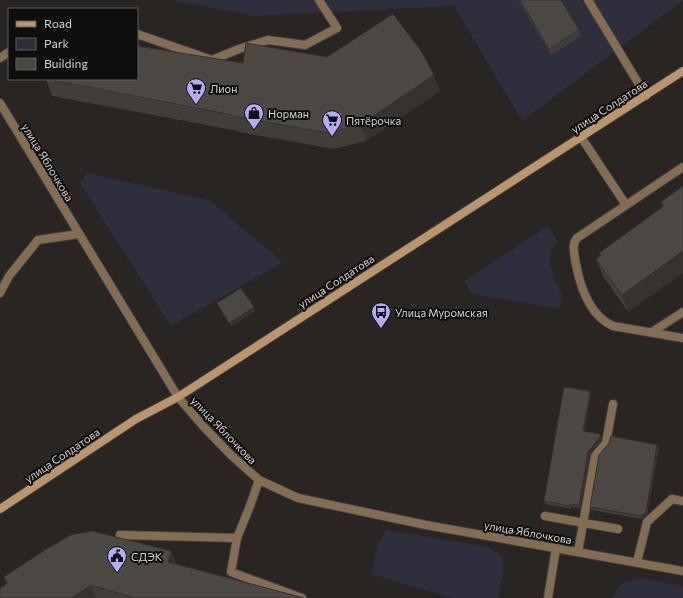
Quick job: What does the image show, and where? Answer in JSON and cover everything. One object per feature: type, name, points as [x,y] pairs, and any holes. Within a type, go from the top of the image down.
[{"type":"main road","name":"улица Солдатова","points":[[0,509],[136,419],[178,397],[683,71]]},
{"type":"street","points":[[138,34],[212,60],[238,49],[268,40],[305,45],[337,28],[319,0]]},
{"type":"street","points":[[588,0],[646,96]]},
{"type":"street","name":"улица Яблочкова","points":[[0,103],[178,397],[224,449],[259,480],[298,498],[319,503],[426,525],[683,571]]},
{"type":"street","points":[[581,137],[626,205]]},
{"type":"street","points":[[683,167],[577,238],[574,242],[576,266],[583,292],[596,312],[606,322],[613,326],[683,338]]},
{"type":"street","points":[[0,293],[9,276],[38,240],[79,234]]},
{"type":"street","points":[[652,332],[683,312]]},
{"type":"street","points":[[578,552],[595,456],[606,443],[613,404]]},
{"type":"street","points":[[259,480],[250,506],[236,538],[231,572],[302,598]]},
{"type":"street","points":[[637,562],[647,522],[672,499],[683,501]]},
{"type":"street","points":[[545,516],[618,528]]},
{"type":"street","points":[[120,535],[236,538]]},
{"type":"street","points":[[548,598],[556,548]]},
{"type":"green space","points":[[171,0],[683,0],[522,121],[454,6],[254,16]]},
{"type":"green space","points":[[87,173],[209,200],[283,262],[171,326],[80,183]]},
{"type":"green space","points":[[548,226],[558,242],[553,247],[550,260],[553,275],[562,294],[560,309],[472,294],[464,281]]},
{"type":"green space","points":[[386,530],[488,547],[502,556],[504,570],[498,598],[452,598],[371,574],[378,544]]},
{"type":"green space","points":[[639,578],[683,586],[683,598],[612,598],[621,584]]},
{"type":"building","points":[[520,0],[561,0],[579,30],[549,49]]},
{"type":"building","points":[[393,14],[421,51],[434,75],[360,125],[328,133],[51,80],[138,80],[138,46],[243,63],[246,43],[327,57]]},
{"type":"building","points":[[683,186],[683,251],[622,295],[596,259],[601,255],[599,253],[664,206],[661,202]]},
{"type":"building","points":[[241,288],[254,307],[229,323],[217,303]]},
{"type":"building","points":[[564,387],[590,391],[583,431],[600,434],[600,437],[588,452],[579,505],[570,504],[570,506],[544,501]]},
{"type":"building","points":[[611,436],[657,445],[646,512],[641,516],[590,507],[599,455],[609,443]]},
{"type":"building","points":[[92,531],[171,551],[168,562],[304,598],[135,598],[91,585],[71,598],[0,598],[0,588],[8,583],[4,577],[71,535]]},
{"type":"place","name":"Лион","points":[[196,105]]},
{"type":"place","name":"Норман","points":[[254,130]]},
{"type":"place","name":"Пятёрочка","points":[[332,137]]},
{"type":"place","name":"Улица Муромская","points":[[381,329]]},
{"type":"place","name":"СДЭК","points":[[117,573]]}]
